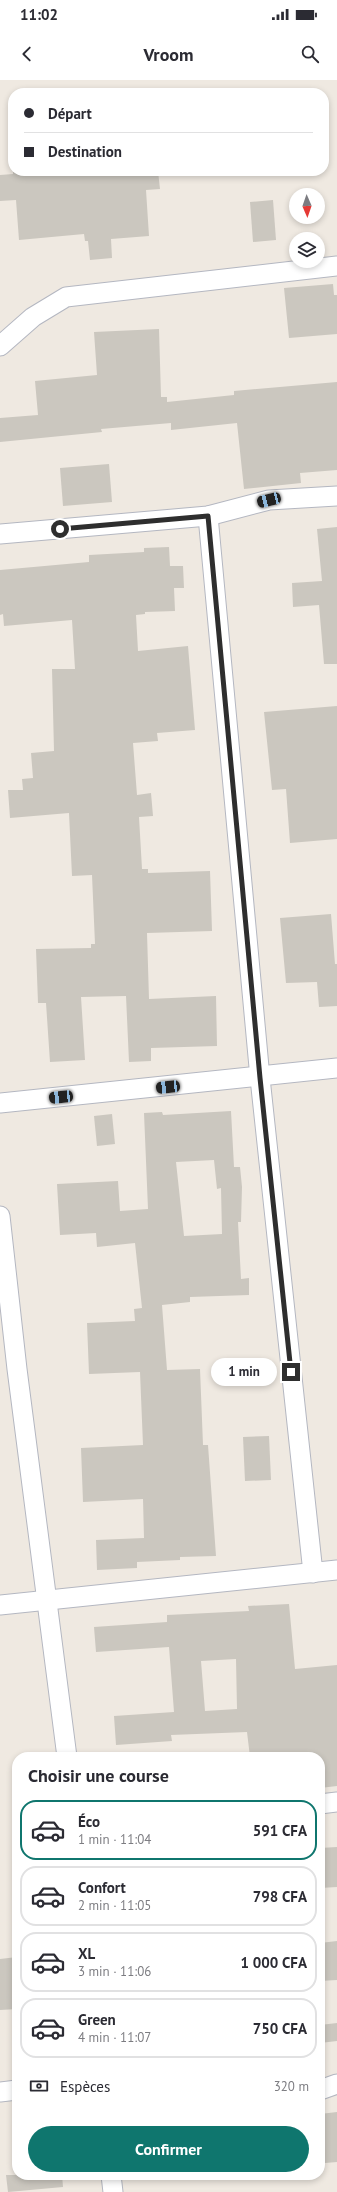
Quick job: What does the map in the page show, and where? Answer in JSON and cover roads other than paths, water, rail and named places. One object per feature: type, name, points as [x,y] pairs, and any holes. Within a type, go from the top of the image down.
[{"type":"street","points":[[0,346],[32,317],[66,297],[337,266]]},
{"type":"street","points":[[0,534],[208,516],[269,500],[337,496]]},
{"type":"street","points":[[208,516],[260,1078],[313,1573]]},
{"type":"street","points":[[0,1103],[260,1078],[337,1068]]},
{"type":"street","points":[[0,1216],[17,1369],[66,1752]]},
{"type":"street","points":[[0,1357],[17,1369]]},
{"type":"street","points":[[0,1605],[337,1570]]},
{"type":"street","points":[[325,1803],[337,1802]]},
{"type":"street","points":[[325,2088],[337,2084]]},
{"type":"street","points":[[0,2092],[12,2091]]},
{"type":"street","points":[[112,2180],[113,2192]]}]
